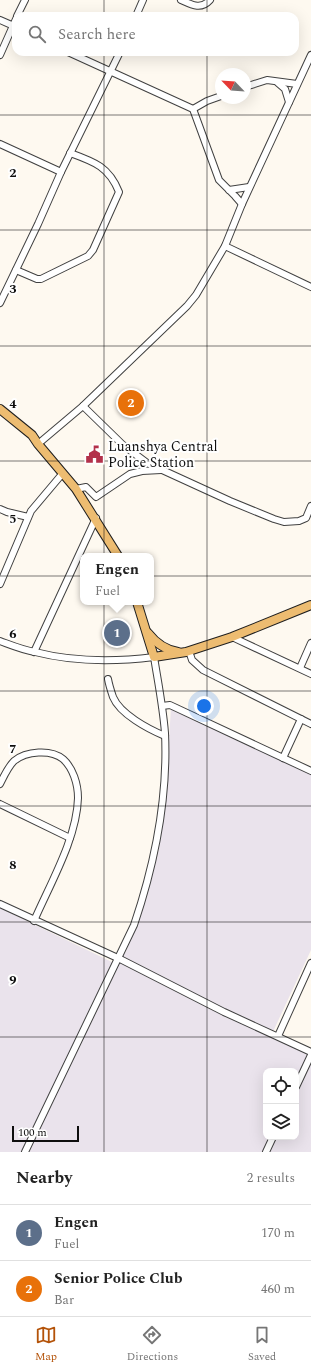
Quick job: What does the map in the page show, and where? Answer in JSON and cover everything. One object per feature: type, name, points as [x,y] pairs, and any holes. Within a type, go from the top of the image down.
[{"type":"main road","points":[[0,409],[32,435],[38,444],[64,473],[96,518],[116,553]]},
{"type":"main road","points":[[138,605],[154,657],[187,652],[232,637],[311,605]]},
{"type":"main road","points":[[146,630],[163,646],[174,651],[187,652]]},
{"type":"street","points":[[19,12],[24,0]]},
{"type":"street","points":[[138,12],[143,0]]},
{"type":"street","points":[[181,0],[197,7],[203,6],[210,0]]},
{"type":"street","points":[[0,20],[12,26]]},
{"type":"street","points":[[0,55],[12,31]]},
{"type":"street","points":[[38,444],[83,406],[187,306],[196,295],[225,246],[249,187],[311,55]]},
{"type":"street","points":[[77,56],[193,108],[219,180],[242,204]]},
{"type":"street","points":[[0,303],[70,153],[118,56]]},
{"type":"street","points":[[251,85],[267,80],[278,83],[297,84]]},
{"type":"street","points":[[278,83],[285,89],[289,102]]},
{"type":"street","points":[[193,108],[215,98]]},
{"type":"street","points":[[0,144],[61,172]]},
{"type":"street","points":[[16,270],[37,279],[42,279],[88,256],[94,250],[119,192],[114,180],[102,167],[70,153]]},
{"type":"street","points":[[229,190],[249,187]]},
{"type":"street","points":[[225,246],[311,287]]},
{"type":"street","points":[[83,406],[130,452],[147,463],[230,501],[284,522],[308,520],[311,506]]},
{"type":"street","points":[[76,489],[86,487],[96,497],[130,474],[142,471],[164,470]]},
{"type":"street","points":[[0,584],[31,511],[64,473]]},
{"type":"street","points":[[0,509],[28,517]]},
{"type":"street","points":[[34,652],[96,518]]},
{"type":"street","points":[[232,637],[311,674]]},
{"type":"street","points":[[0,641],[34,652],[69,658],[108,661],[154,657],[165,736],[165,768],[162,804],[148,883],[134,925],[25,1152]]},
{"type":"street","points":[[300,668],[311,643]]},
{"type":"street","points":[[187,652],[192,660],[203,670],[311,724]]},
{"type":"street","points":[[108,679],[113,698],[128,716],[153,732],[165,736]]},
{"type":"street","points":[[162,706],[170,705],[311,771]]},
{"type":"street","points":[[283,758],[302,719]]},
{"type":"street","points":[[0,784],[6,772],[21,756],[41,752],[53,754],[62,759],[71,769],[78,788],[77,814],[70,838],[34,920]]},
{"type":"street","points":[[0,804],[70,838]]},
{"type":"street","points":[[0,904],[118,958],[224,1012],[278,1036],[311,1054],[299,1080]]},
{"type":"street","points":[[278,1036],[311,963]]},
{"type":"street","points":[[266,1152],[272,1140]]},
{"type":"shaded area","points":[[171,707],[311,772],[311,950],[271,1036],[311,1056],[311,1152],[0,1152],[0,908],[112,962],[126,952],[159,849],[168,757]]},
{"type":"place","name":"Senior Police Club","points":[[131,403]]},
{"type":"place","name":"Luanshya Central Police Station","points":[[95,454]]},
{"type":"place","name":"Engen","points":[[117,633]]}]
